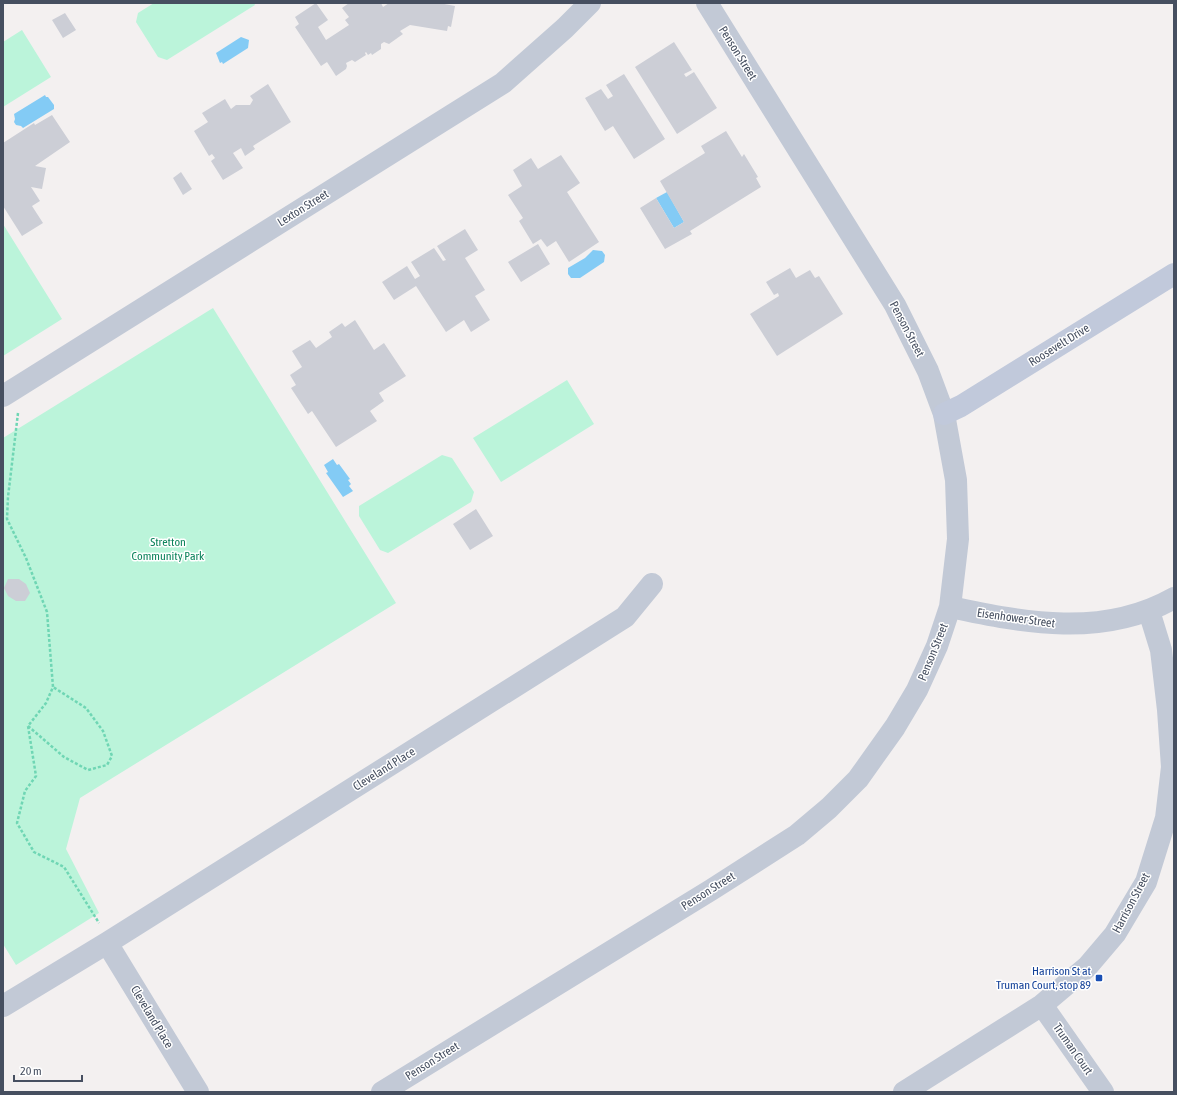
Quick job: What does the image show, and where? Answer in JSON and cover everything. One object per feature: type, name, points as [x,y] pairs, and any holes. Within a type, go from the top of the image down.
[{"type":"street","name":"Lexton Street","points":[[3,396],[503,83],[565,28],[590,3]]},
{"type":"street","name":"Penson Street","points":[[382,1092],[717,886],[797,835],[829,808],[858,779],[895,727],[917,690],[937,646],[950,607],[958,539],[958,508],[950,445],[944,414],[928,371],[894,305],[707,3]]},
{"type":"street","name":"Roosevelt Drive","points":[[944,414],[961,406],[1174,274]]},
{"type":"street","name":"Cleveland Place","points":[[3,1006],[107,943],[625,617],[652,584]]},
{"type":"street","name":"Eisenhower Street","points":[[950,607],[1026,622],[1067,625],[1108,620],[1149,612],[1174,598]]},
{"type":"street","name":"Harrison Street","points":[[904,1092],[1042,1005],[1087,967],[1116,934],[1146,882],[1170,819],[1172,767],[1168,710],[1161,650],[1149,612]]},
{"type":"street","name":"Cleveland Place","points":[[107,943],[198,1092]]},
{"type":"street","name":"Truman Court","points":[[1042,1005],[1104,1092]]},
{"type":"path","points":[[22,384],[8,497],[7,519],[26,558],[47,612],[53,687],[46,703],[28,726],[36,776],[25,791],[17,823],[34,852],[64,867],[102,927],[107,943]]},
{"type":"path","points":[[28,726],[64,757],[88,770],[107,765],[112,756],[103,731],[86,708],[53,687]]},
{"type":"green space","points":[[154,3],[254,3],[255,5],[167,60],[158,57],[136,22],[138,13]]},
{"type":"green space","points":[[22,30],[51,77],[3,107],[3,42]]},
{"type":"green space","points":[[3,224],[62,319],[3,356]]},
{"type":"green space","name":"Stretton Community Park","points":[[213,308],[396,603],[80,798],[66,849],[99,913],[16,965],[3,944],[3,438]]},
{"type":"green space","points":[[567,380],[594,424],[501,482],[473,438]]},
{"type":"green space","points":[[442,455],[452,458],[474,492],[471,502],[388,553],[380,550],[359,516],[359,506]]},
{"type":"water","points":[[241,37],[249,40],[248,48],[223,64],[222,62],[220,63],[216,53]]},
{"type":"water","points":[[45,95],[54,105],[54,109],[23,128],[16,125],[14,122],[14,114]]},
{"type":"water","points":[[667,192],[684,222],[674,228],[656,198]]},
{"type":"water","points":[[593,250],[602,251],[605,255],[604,262],[580,278],[571,278],[568,274],[568,268],[585,258]]},
{"type":"water","points":[[333,459],[337,465],[339,464],[350,479],[348,480],[351,484],[349,486],[353,491],[343,497],[326,473],[328,472],[324,465]]},
{"type":"building","points":[[316,3],[328,20],[318,27],[326,40],[349,25],[345,20],[349,17],[342,8],[349,3],[381,3],[383,7],[389,3],[439,3],[455,6],[451,27],[448,26],[447,31],[410,25],[400,31],[403,34],[389,44],[384,42],[381,44],[381,49],[372,55],[371,53],[368,55],[366,52],[366,55],[355,62],[352,60],[346,63],[346,69],[336,76],[327,62],[321,66],[295,27],[299,24],[295,17]]},
{"type":"building","points":[[65,13],[76,30],[63,38],[52,20]]},
{"type":"building","points":[[674,42],[692,70],[684,74],[686,77],[694,72],[717,108],[677,134],[635,67]]},
{"type":"building","points":[[624,74],[665,139],[634,159],[613,126],[605,131],[585,98],[601,89],[608,99],[613,96],[606,85]]},
{"type":"building","points":[[268,84],[291,122],[253,146],[255,149],[245,156],[241,148],[233,153],[243,168],[223,180],[211,161],[215,158],[212,154],[209,156],[194,131],[208,122],[202,113],[225,99],[231,109],[236,105],[250,105],[253,100],[250,96]]},
{"type":"building","points":[[52,115],[70,142],[35,166],[46,168],[42,189],[31,187],[40,201],[32,206],[43,223],[22,236],[3,206],[3,143],[34,123],[35,125]]},
{"type":"building","points":[[726,131],[742,157],[744,154],[758,177],[756,178],[761,187],[690,231],[692,234],[665,249],[640,208],[656,198],[674,228],[684,222],[660,181],[705,153],[701,146]]},
{"type":"building","points":[[561,155],[580,183],[567,192],[599,242],[569,262],[556,241],[547,247],[541,239],[533,244],[519,221],[523,218],[508,195],[522,186],[513,170],[531,158],[538,169]]},
{"type":"building","points":[[181,172],[192,189],[183,195],[173,178]]},
{"type":"building","points":[[465,229],[478,250],[465,258],[485,290],[475,296],[490,320],[471,332],[464,320],[446,332],[416,286],[394,300],[382,282],[407,266],[415,279],[420,276],[411,262],[434,248],[443,261],[446,260],[437,246]]},
{"type":"building","points":[[538,244],[550,264],[521,282],[508,262]]},
{"type":"building","points":[[790,268],[796,278],[810,270],[815,278],[819,276],[843,314],[777,356],[750,314],[779,296],[778,293],[774,295],[766,282]]},
{"type":"building","points":[[355,320],[374,350],[384,343],[406,376],[379,393],[384,401],[370,411],[377,421],[336,447],[312,411],[308,414],[291,388],[296,385],[290,375],[302,367],[292,351],[310,340],[316,348],[332,337],[329,332],[342,323],[345,327]]},
{"type":"building","points":[[476,509],[493,536],[470,550],[453,524]]},
{"type":"building","points":[[8,579],[19,579],[26,584],[30,593],[25,601],[16,601],[8,596],[4,588]]},
{"type":"place","name":"Harrison St at Truman Court, stop 89","points":[[1099,978]]}]
